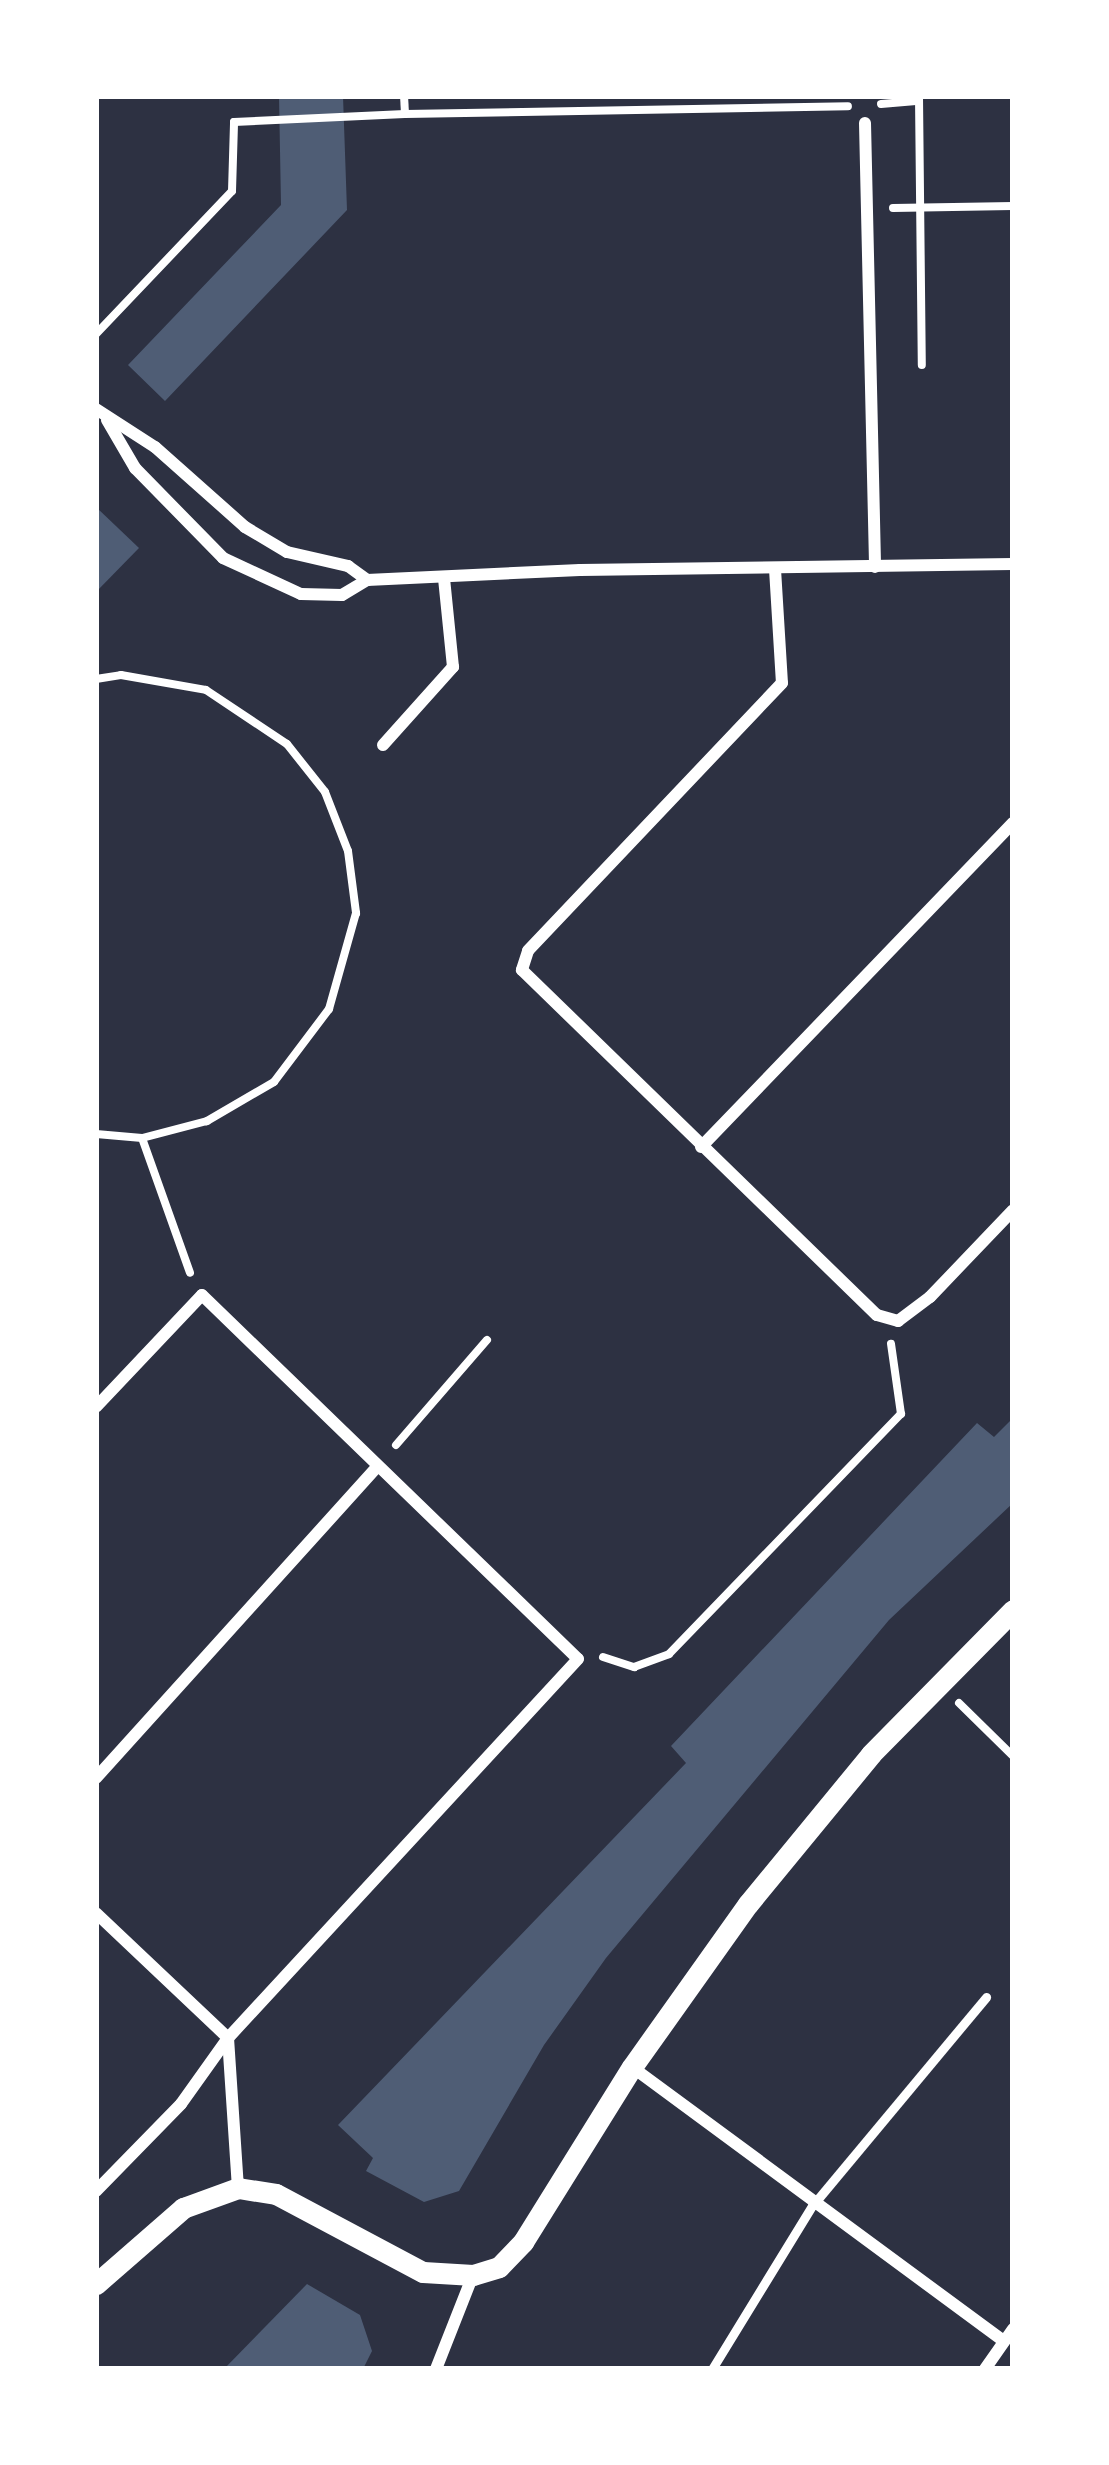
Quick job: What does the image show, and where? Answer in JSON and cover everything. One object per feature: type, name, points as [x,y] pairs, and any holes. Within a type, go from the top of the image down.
[{"type":"street","points":[[865,123],[875,567]]},
{"type":"street","points":[[96,409],[135,468],[223,558],[301,594],[342,595],[367,580],[1013,564]]},
{"type":"street","points":[[107,420],[155,447],[244,527],[287,552],[348,566],[367,580]]},
{"type":"street","points":[[775,569],[782,683],[528,951],[522,970],[877,1315],[898,1322],[1013,1210]]},
{"type":"street","points":[[383,745],[453,668],[444,578]]},
{"type":"street","points":[[700,1147],[1013,823]]},
{"type":"street","points":[[96,1407],[202,1295],[375,1469],[578,1659],[228,2038],[181,2104],[96,2191]]},
{"type":"street","points":[[96,1778],[375,1469]]},
{"type":"street","points":[[96,2284],[183,2208],[238,2188],[276,2194],[423,2272],[473,2275],[499,2267],[523,2242],[632,2067],[748,1904],[938,1682],[1013,1610]]},
{"type":"street","points":[[96,1913],[228,2038],[238,2188]]},
{"type":"street","points":[[632,2067],[812,2206],[1009,2335],[985,2369]]},
{"type":"street","points":[[436,2369],[473,2275]]},
{"type":"lane","points":[[712,2369],[812,2206],[986,1997]]},
{"type":"path","points":[[404,96],[405,114]]},
{"type":"path","points":[[96,334],[232,191],[234,122],[919,99],[922,365]]},
{"type":"path","points":[[867,207],[1013,206]]},
{"type":"path","points":[[96,679],[122,675],[206,690],[287,744],[325,792],[340,831],[356,913],[329,1009],[274,1082],[207,1121],[142,1138],[96,1134]]},
{"type":"path","points":[[142,1138],[202,1295]]},
{"type":"path","points":[[578,1659],[653,1665],[778,1544],[901,1414],[889,1352],[898,1322]]},
{"type":"path","points":[[375,1469],[488,1340]]},
{"type":"path","points":[[938,1682],[1013,1756]]},
{"type":"water","points":[[279,96],[343,96],[347,210],[165,401],[128,365],[281,205]]},
{"type":"water","points":[[96,507],[139,548],[96,592]]},
{"type":"water","points":[[1013,1418],[1013,1503],[889,1620],[606,1958],[544,2045],[459,2191],[424,2202],[366,2171],[373,2158],[338,2125],[686,1763],[671,1746],[977,1423],[994,1437]]},
{"type":"water","points":[[307,2284],[360,2315],[372,2351],[363,2369],[224,2369]]}]
